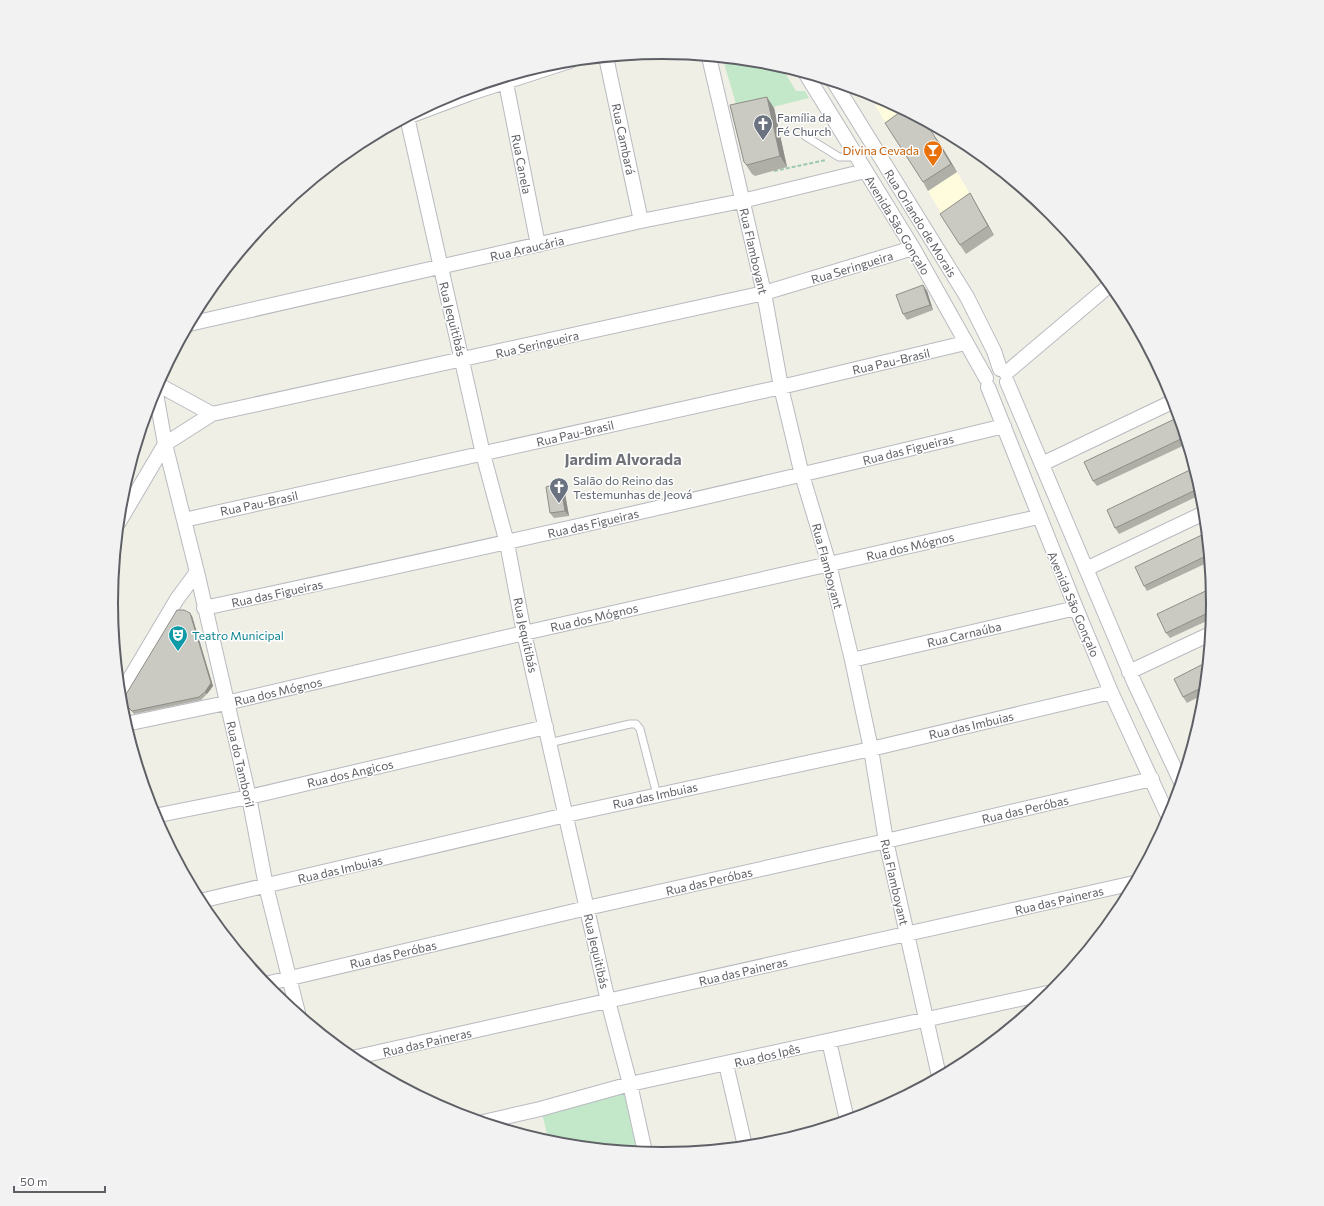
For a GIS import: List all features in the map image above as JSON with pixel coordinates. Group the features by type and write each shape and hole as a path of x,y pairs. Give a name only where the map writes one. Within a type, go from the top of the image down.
{"street":[{"name":"Rua Flamboyant","path":"710,61 764,293 781,387 802,475 829,564 852,660 871,749 886,842 938,1071"},
{"name":"Rua Cambará","path":"607,62 641,221"},
{"path":"498,85 518,79"},
{"name":"Avenida São Gonçalo","path":"811,80 856,157 914,248 987,382 1038,517 1111,692 1165,810"},
{"name":"Rua Canela","path":"506,83 538,245"},
{"name":"Rua Orlando de Morais","path":"838,88 967,297 994,351 1004,375"},
{"name":"Rua Jequitibás","path":"408,122 483,454 507,543 524,633 608,1001 630,1084 644,1146"},
{"name":"Rua Araucária","path":"196,322 865,171"},
{"name":"Rua Seringueira","path":"165,444 212,414 764,293 914,248"},
{"path":"1004,375 996,368 989,371 987,382 997,390 1002,389 1004,375 1106,289"},
{"name":"Rua Pau-Brasil","path":"184,520 781,387 965,343"},
{"name":"Avenida São Gonçalo","path":"1004,375 1130,672 1178,775"},
{"path":"163,387 212,414"},
{"name":"Rua do Tamboril","path":"157,400 165,444 197,572 226,703 249,796 266,886 296,1006"},
{"path":"1042,464 1168,404"},
{"name":"Rua das Figueiras","path":"204,608 507,543 802,475 1004,426"},
{"path":"126,510 165,444"},
{"path":"1086,569 1199,516"},
{"name":"Rua dos Mógnos","path":"132,723 226,703 524,633 1038,517"},
{"path":"125,687 177,599 197,572"},
{"name":"Rua Carnaúba","path":"852,660 1076,608"},
{"path":"1130,672 1205,636"},
{"name":"Rua das Imbuias","path":"207,900 566,815 871,749 1111,692"},
{"name":"Rua dos Angicos","path":"161,815 249,796 546,727"},
{"name":"Rua das Peróbas","path":"272,982 587,908 886,842 1152,779"},
{"name":"Rua das Paineras","path":"361,1056 1127,885"},
{"name":"Rua dos Ipês","path":"493,1120 540,1109 630,1084 1040,995"},
{"path":"829,1041 846,1115"},
{"path":"726,1064 744,1140"}],"lane":[{"path":"805,136 839,157 856,157"},
{"path":"550,742 630,724 636,724 640,729 657,795"}],"path":[{"path":"774,171 839,157"}],"shaded area":[{"path":"873,102 910,119 890,131"},
{"path":"957,172 975,202 946,222 928,191"}],"green space":[{"path":"716,62 733,64 768,69 786,74 796,91 805,91 809,98 733,117 730,107 736,104 724,63"},
{"path":"624,1093 636,1146 591,1142 547,1135 542,1113"}],"building":[{"name":"Família da Fé Church","path":"767,97 780,156 747,165 744,162 730,105"},
{"path":"899,113 930,130 951,164 923,182 885,123"},
{"path":"970,193 988,226 960,245 940,214"},
{"path":"923,285 930,305 903,314 896,295"},
{"path":"1174,419 1180,439 1093,481 1084,462"},
{"path":"1189,470 1194,491 1115,528 1107,510"},
{"name":"Salão do Reino das Testemunhas de Jeová","path":"560,482 565,511 550,513 546,487"},
{"path":"1201,535 1204,557 1144,586 1135,567"},
{"path":"1206,591 1206,614 1166,633 1157,614"},
{"name":"Teatro Municipal","path":"177,610 184,610 190,613 211,683 205,692 199,697 132,711 128,707 126,694"},
{"path":"1202,665 1199,689 1183,697 1174,679"}],"place":[{"name":"Família da Fé Church","path":"763,141"},
{"name":"Divina Cevada","path":"933,167"},
{"name":"Salão do Reino das Testemunhas de Jeová","path":"559,504"},
{"name":"Teatro Municipal","path":"178,652"}],"district":[{"name":"Jardim Alvorada","path":"623,458"}]}
